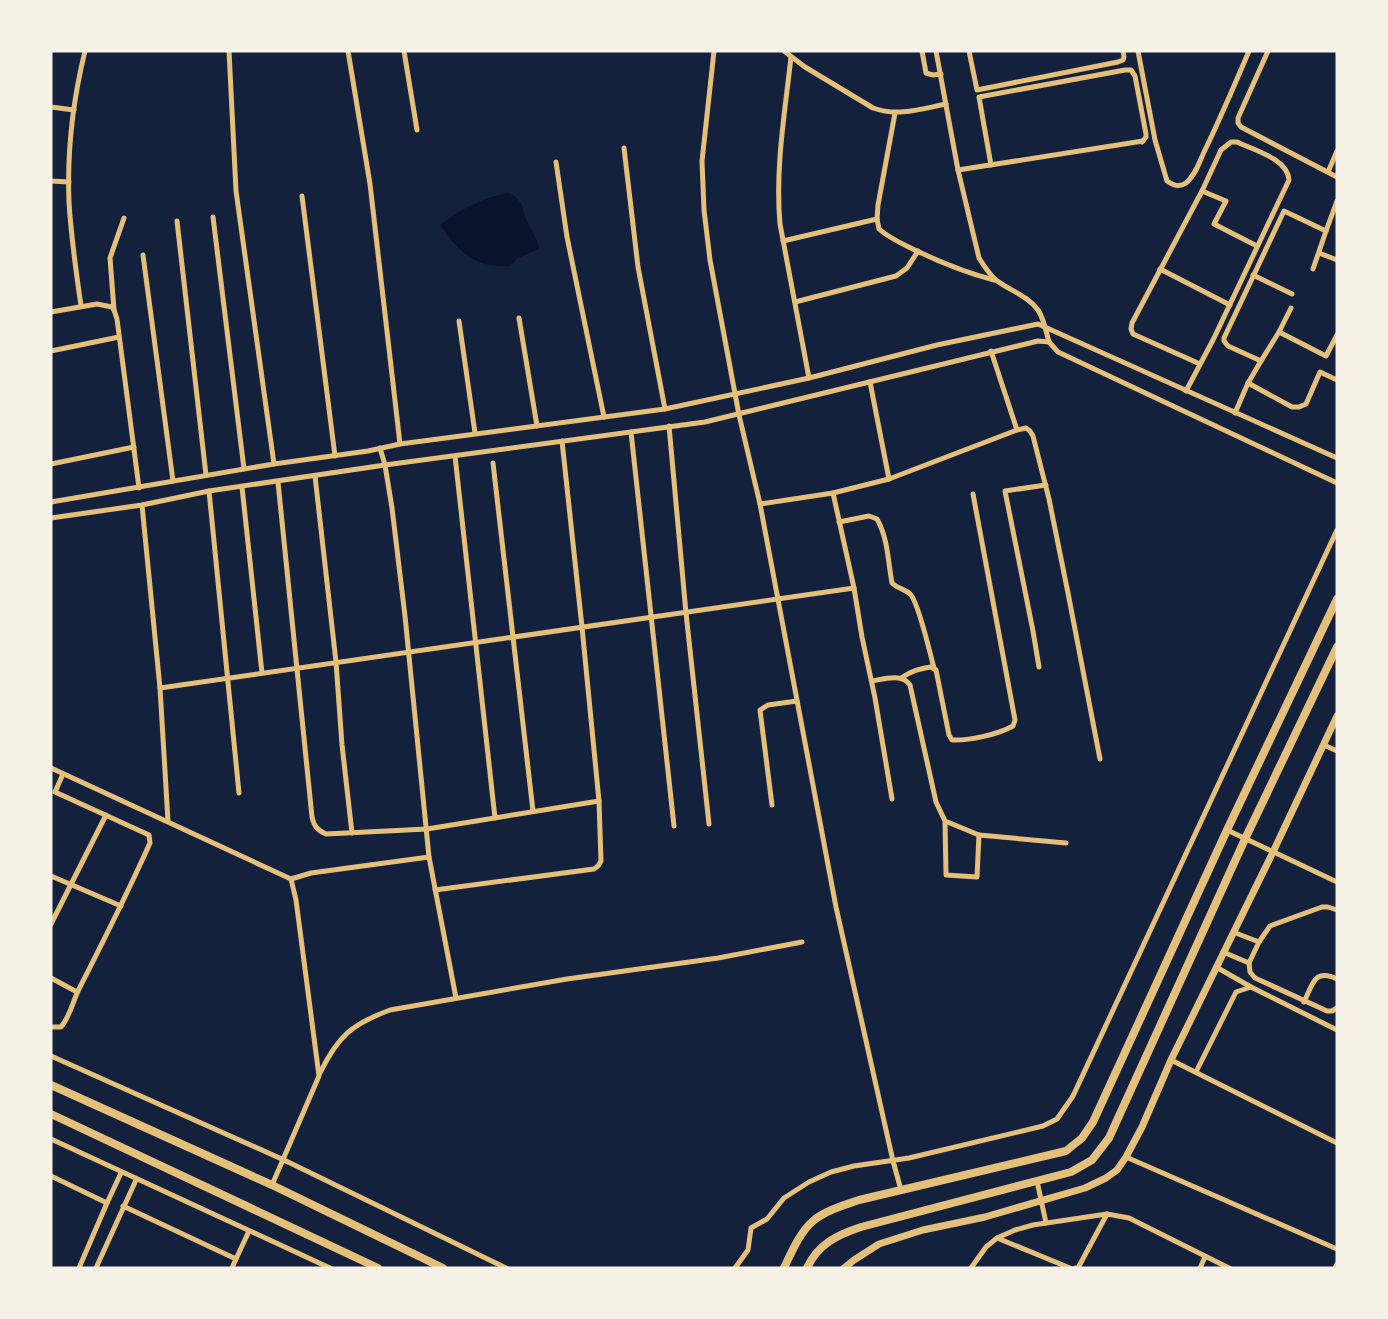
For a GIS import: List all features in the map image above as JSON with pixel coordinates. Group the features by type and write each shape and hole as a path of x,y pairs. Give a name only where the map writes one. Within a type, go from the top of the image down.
{"main road":[{"path":"784,1268 795,1244 813,1221 837,1208 859,1200 1066,1151 1082,1138 1093,1122 1337,599"},
{"path":"807,1268 813,1255 838,1235 1071,1172 1092,1160 1109,1138 1245,839 1337,647"},
{"path":"51,1085 272,1185 443,1268"},
{"path":"51,1114 378,1268"}],"street":[{"path":"81,306 71,235 69,183 77,84 85,51"},
{"path":"229,51 236,191 274,464"},
{"path":"348,51 370,184 400,444"},
{"path":"404,51 417,130"},
{"path":"714,51 702,161 704,209 712,272 739,415 761,504 836,907 901,1190"},
{"path":"783,51 805,67 885,113 946,104"},
{"path":"922,51 926,73 941,74"},
{"path":"936,51 958,170 979,258 986,271 997,281 1025,297 1037,308 1049,342 1058,352 1337,482"},
{"path":"970,51 977,90 1118,62 1123,60 1122,51"},
{"path":"1139,51 1155,140 1167,181 1174,186 1181,186 1193,174 1221,118 1249,51"},
{"path":"1268,51 1238,117 1238,123 1337,177"},
{"path":"791,57 778,200 783,241 809,378"},
{"path":"958,170 991,165 1144,141 1146,134 1135,76 1131,70 1125,70 979,97 991,165"},
{"path":"51,107 74,110"},
{"path":"895,113 878,205 878,229 961,270 997,281"},
{"path":"1186,391 1200,364 1230,305 1289,180 1289,173 1279,161 1237,142 1231,142 1221,150 1131,329 1133,334 1200,364"},
{"path":"624,148 638,267 665,408"},
{"path":"1328,172 1337,151"},
{"path":"556,162 567,237 604,417"},
{"path":"51,181 69,183"},
{"path":"1202,191 1226,201 1214,224 1257,246"},
{"path":"302,196 335,456"},
{"path":"1313,270 1337,201"},
{"path":"1261,361 1228,346 1224,341 1283,211 1326,231"},
{"path":"213,217 244,469"},
{"path":"124,218 110,258 114,310 139,488"},
{"path":"783,241 877,219"},
{"path":"177,221 206,475"},
{"path":"795,302 889,279 907,268 918,251"},
{"path":"1319,253 1337,260"},
{"path":"143,255 173,481"},
{"path":"1160,269 1230,305"},
{"path":"1253,275 1292,294"},
{"path":"51,312 100,304 114,310"},
{"path":"1235,413 1248,383 1291,308"},
{"path":"519,318 537,426"},
{"path":"459,321 475,433"},
{"path":"51,502 400,444 665,408 809,378 937,345 1038,324 1337,458"},
{"path":"1279,332 1326,356"},
{"path":"1248,383 1292,407 1306,404 1337,335"},
{"path":"51,351 119,337"},
{"path":"51,518 385,465 705,422 1026,342 1049,342"},
{"path":"991,351 1017,430"},
{"path":"1320,372 1337,380"},
{"path":"870,382 889,479"},
{"path":"669,426 709,824"},
{"path":"761,504 889,479 1017,430 1026,428 1030,431 1034,436 1045,485 1100,759"},
{"path":"631,432 674,827"},
{"path":"435,890 594,869 602,857 599,801 562,441"},
{"path":"51,464 134,447"},
{"path":"380,448 385,465 409,652 429,857 456,998"},
{"path":"455,456 495,818"},
{"path":"493,463 533,811"},
{"path":"315,476 352,833"},
{"path":"278,482 314,825 326,834 427,829 599,801"},
{"path":"1039,667 1005,491 1045,485"},
{"path":"242,487 262,673"},
{"path":"209,491 239,793"},
{"path":"833,492 872,681 892,799"},
{"path":"839,522 869,516 877,519 885,537 892,583 906,591 914,600 937,675 948,735 953,740 961,740 1002,731 1013,726 1015,720 972,494"},
{"path":"142,505 160,688 168,821"},
{"path":"735,1268 748,1250 751,1228 767,1219 784,1198 809,1181 854,1166 893,1161 1043,1126 1057,1119 1073,1096 1337,530"},
{"path":"160,688 854,588"},
{"path":"901,678 910,671 934,668"},
{"path":"872,681 901,678 911,685 936,802 945,821 946,875 977,877 979,835"},
{"path":"772,806 760,710 768,705 797,701"},
{"path":"844,1268 880,1244 923,1230 985,1217 1085,1188 1117,1170 1142,1127 1171,1060 1337,716"},
{"path":"1324,745 1337,751"},
{"path":"51,768 291,880 311,873 429,857"},
{"path":"51,801 63,774"},
{"path":"51,1027 61,1027 65,1023 77,992 150,843 149,835 55,792"},
{"path":"51,924 106,815"},
{"path":"945,821 979,835 1066,843"},
{"path":"1227,830 1337,882"},
{"path":"51,876 121,906"},
{"path":"291,880 296,900 319,1076"},
{"path":"1337,910 1328,906 1322,907 1270,926 1249,963 1250,972 1255,978 1327,1011 1332,1012 1337,1008"},
{"path":"1233,932 1259,942"},
{"path":"272,1185 334,1046 351,1028 367,1018 390,1010 456,998 566,979 719,958 802,942"},
{"path":"1223,952 1249,963"},
{"path":"1216,967 1337,1030"},
{"path":"1304,1002 1315,980 1321,975 1327,974 1337,979"},
{"path":"51,978 77,992"},
{"path":"1196,1072 1236,992 1251,987"},
{"path":"51,1056 284,1160 506,1268"},
{"path":"1171,1060 1337,1143"},
{"path":"51,1139 330,1268"},
{"path":"1126,1157 1337,1249"},
{"path":"79,1268 121,1172"},
{"path":"51,1176 107,1203"},
{"path":"96,1268 135,1180"},
{"path":"1037,1181 1046,1223"},
{"path":"123,1206 236,1259"},
{"path":"997,1238 1078,1268 1107,1214"},
{"path":"971,1268 980,1254 997,1238 1015,1230 1107,1214 1129,1218 1229,1268"},
{"path":"232,1268 249,1231"},
{"path":"1200,1268 1205,1257"}],"water":[{"path":"508,193 521,203 539,249 518,258 510,266 487,264 469,257 454,244 440,225 472,205"}]}
